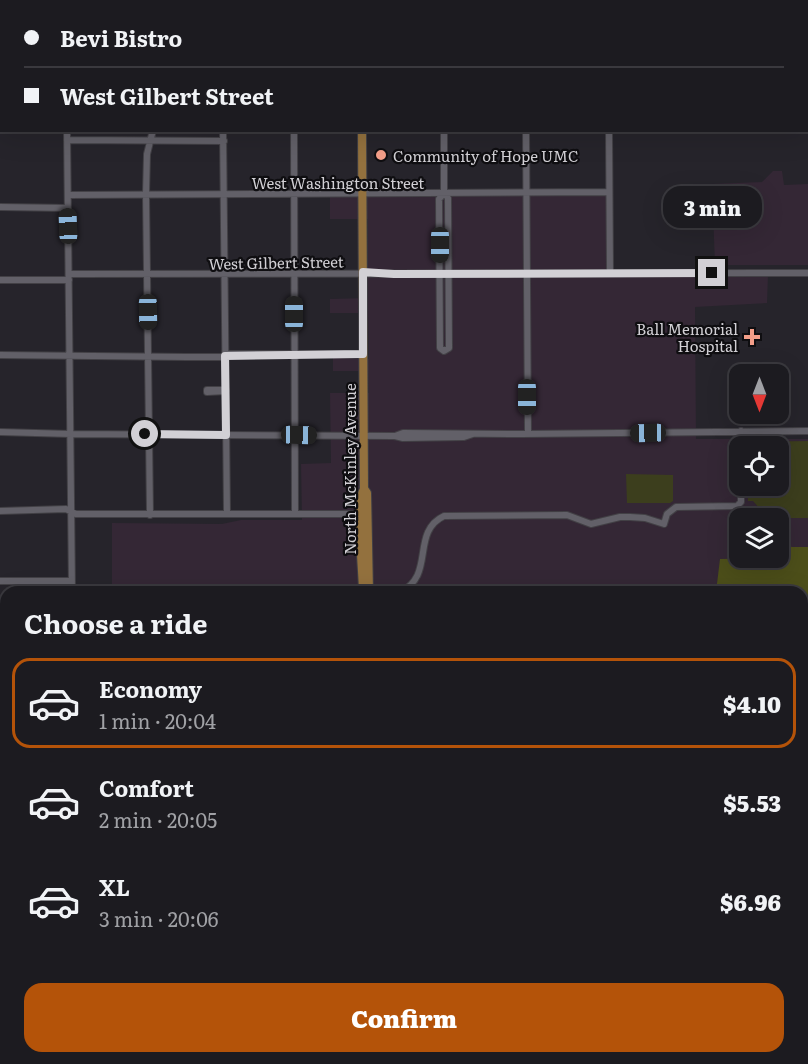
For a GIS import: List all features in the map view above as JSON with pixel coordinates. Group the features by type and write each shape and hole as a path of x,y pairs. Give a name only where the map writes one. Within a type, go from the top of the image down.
{"main road":[{"name":"North McKinley Avenue","path":"362,132 365,436 361,514 363,586"},
{"path":"364,489 367,493 369,586"}],"street":[{"path":"67,132 72,586"},
{"path":"150,514 146,194 147,154 153,132"},
{"path":"224,132 227,514"},
{"path":"294,132 295,514"},
{"path":"444,132 444,193 448,198 449,348 444,351 440,348 439,199 444,193"},
{"path":"526,132 528,434"},
{"path":"609,132 610,273"},
{"path":"67,140 224,141"},
{"name":"West Washington Street","path":"68,195 609,192"},
{"path":"0,207 68,208"},
{"name":"West Gilbert Street","path":"0,280 148,274 363,272 440,274 808,273"},
{"path":"0,355 363,354"},
{"path":"741,431 741,436"},
{"path":"0,432 441,438 465,437 473,434 808,431"},
{"path":"409,586 420,570 427,531 436,519 444,516 567,515 591,524 630,517 645,518 664,524 667,514 676,507 737,506 741,502 741,496"},
{"path":"0,511 66,509 72,513 361,514"},
{"path":"0,581 72,581"}],"shaded area":[{"path":"773,171 782,171 784,185 808,184 808,265 715,265 712,184 762,182"},
{"path":"330,196 606,196 606,271 768,275 767,303 695,307 696,439 729,439 729,496 789,496 789,439 808,439 808,586 112,586 112,523 222,524 241,520 302,520 301,464 331,463 330,393 369,393 368,371 333,371 333,358 369,359 368,313 330,313 330,299 368,298 368,219 330,219"},
{"path":"789,546 808,547 808,586 717,586 720,559 729,559 729,568 789,568"}],"green space":[{"path":"789,441 808,441 808,518 789,518 789,508 759,508 753,501 748,501 748,496 789,496"},
{"path":"626,474 673,475 673,501 670,503 627,503"}],"place":[{"name":"Community of Hope UMC","path":"381,155"},
{"name":"Ball Memorial Hospital","path":"752,337"}],"route":[{"path":"145,434 226,435 225,356 229,354 363,354 363,272 367,274 712,273"}]}
